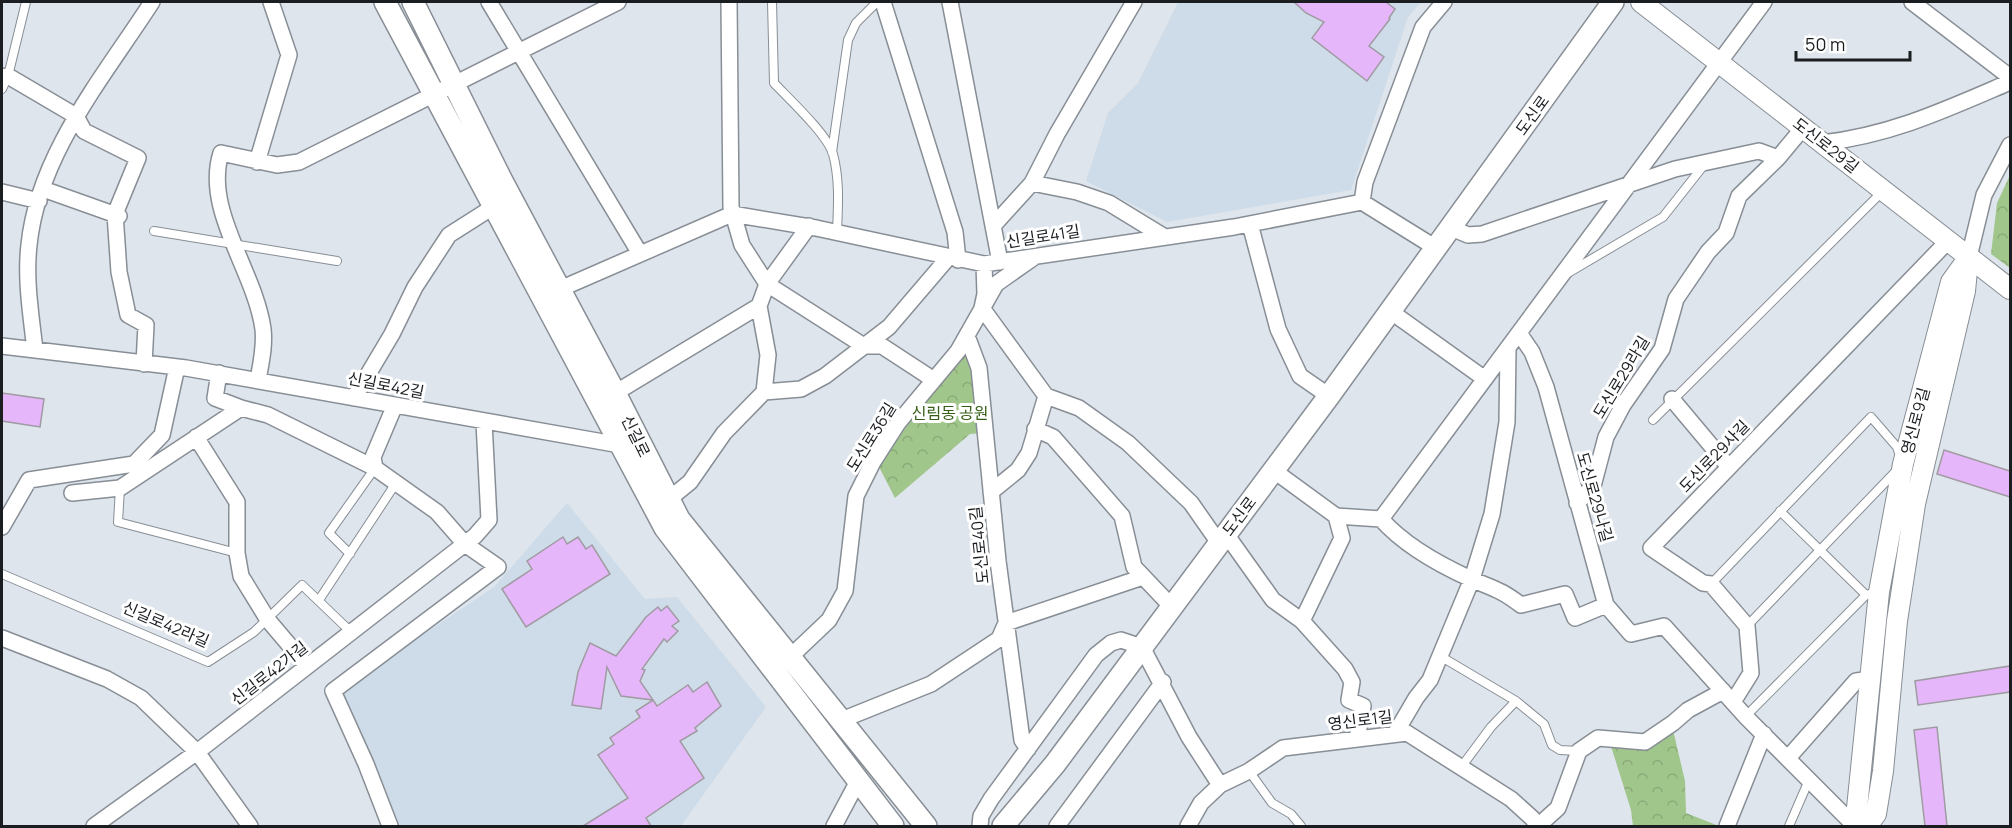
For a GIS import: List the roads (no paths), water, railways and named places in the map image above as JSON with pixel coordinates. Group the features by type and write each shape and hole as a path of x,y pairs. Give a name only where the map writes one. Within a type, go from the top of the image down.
{"main road":[{"name":"신길로","path":"386,2 665,528 893,826"},
{"name":"신길로","path":"413,2 668,500 690,536 926,826"},
{"name":"도신로","path":"1003,826 1055,764 1329,396 1613,2"}],"street":[{"path":"34,350 27,267 29,242 41,195 76,116 152,2"},
{"path":"257,162 266,124 281,86 288,55 271,2"},
{"path":"489,2 639,252"},
{"path":"258,380 264,347 263,331 249,277 221,209 216,188 216,169 221,153 277,165 299,162 455,86 618,2"},
{"path":"729,2 732,213 742,245 767,284 864,346 882,346 934,380"},
{"path":"764,392 801,389 864,346 889,327 953,259 956,232 883,2"},
{"path":"950,2 1000,262"},
{"path":"993,226 1032,183 1057,134 1134,2"},
{"path":"1436,248 1362,202 1365,182 1424,27 1444,2"},
{"name":"도신로29길","path":"1641,2 2010,288"},
{"path":"1382,519 1764,2"},
{"path":"1912,2 2010,77"},
{"path":"4,81 76,116 84,130 138,158 117,215 119,272 128,315 146,325 144,364"},
{"path":"1822,143 1852,140 1909,125 2010,82"},
{"name":"도신로29라길","path":"1577,502 1593,486 1606,437 1623,405 1662,349 1676,299 1708,252 1726,233 1739,196 1778,158 1803,128"},
{"path":"1868,826 1876,814 1883,771 1897,621 1914,504 1965,291 1969,257 1984,195 2010,145"},
{"path":"1451,228 1468,235 1482,234 1629,183 1707,162 1759,151 1778,158"},
{"path":"1032,183 1077,192 1109,203 1164,236"},
{"path":"2,192 41,195 117,215"},
{"name":"신길로41길","path":"732,213 809,226 984,264 1250,224 1362,202"},
{"path":"354,398 392,334 415,287 449,235 493,207"},
{"path":"560,289 639,252 732,213"},
{"path":"1250,224 1278,329 1300,376 1329,396"},
{"path":"668,500 690,482 724,433 764,392 768,356 759,306 767,284 809,226"},
{"name":"도신로29사길","path":"1747,626 1711,584 1703,583 1651,548 1948,241"},
{"name":"도신로36길","path":"789,658 830,620 845,591 856,496 873,462 898,423 950,364 996,284 1035,256"},
{"name":"영신로9길","path":"1860,826 1857,808 1872,679 1873,593 1903,464 1951,282 1969,257"},
{"name":"도신로36길","path":"982,308 985,294 984,264"},
{"path":"615,393 759,306"},
{"path":"982,308 1046,396 1079,408 1128,443 1191,503 1273,600 1302,621 1344,669 1352,682 1349,700 1363,706 1357,739"},
{"path":"1390,311 1485,379"},
{"name":"도신로29나길","path":"1519,333 1532,352 1546,387 1606,605 1631,634 1664,626 1728,697"},
{"name":"도신로40길","path":"967,336 979,369 1006,623 1022,740 1028,748"},
{"name":"신길로42길","path":"2,346 219,373 620,445"},
{"path":"1395,734 1416,698 1430,680 1472,579 1492,514 1507,422 1508,348"},
{"path":"2,527 29,480 134,464 162,435 177,367"},
{"path":"219,373 215,398 268,415 375,468 437,512 465,544 498,567 333,691 366,764 390,826"},
{"path":"991,492 1018,471 1029,453 1046,396"},
{"path":"1672,399 1729,467"},
{"path":"375,468 373,457 395,405"},
{"path":"72,493 120,488 241,408"},
{"name":"신길로42가길","path":"94,826 196,752 465,544 489,520 484,422"},
{"path":"1035,429 1053,437 1122,516 1134,567 1172,607"},
{"path":"196,437 237,502 237,553 241,576 268,620 307,666"},
{"path":"150,448 160,462"},
{"path":"1274,470 1336,516 1382,519 1393,533 1436,561 1472,579 1500,588 1521,605 1565,594 1575,618 1606,605"},
{"path":"1302,621 1342,538 1336,516"},
{"path":"839,721 930,684 999,639 1006,623 1143,577"},
{"path":"1579,751 1598,738 1645,742 1688,710 1728,697 1751,673 1747,626"},
{"path":"2,638 107,679 141,698 196,752 250,826"},
{"path":"980,826 981,816 991,799 1096,655 1111,643 1121,640 1142,646 1190,737 1220,785"},
{"path":"1788,758 1856,681 1872,679"},
{"path":"1057,826 1163,682"},
{"path":"1728,697 1855,826"},
{"name":"영신로1길","path":"1188,826 1201,803 1220,785 1249,771 1283,748 1407,733 1511,799 1538,826 1558,808 1579,751"},
{"path":"1727,826 1764,734"},
{"path":"834,826 858,781"}],"lane":[{"path":"4,81 26,2"},
{"path":"772,2 774,83 802,111 832,152"},
{"path":"837,232 839,187 832,152 848,40 856,23 877,2"},
{"path":"1560,278 1663,217 1707,162"},
{"path":"1653,420 1883,190"},
{"path":"154,231 338,261"},
{"path":"1711,584 1871,417 1897,447 1903,464 1888,476 1821,551 1747,626"},
{"path":"350,554 329,533 375,468"},
{"path":"319,600 396,483"},
{"path":"120,488 118,522 237,553"},
{"path":"1746,716 1873,593 1821,551 1780,511"},
{"name":"신길로42라길","path":"2,574 208,662 268,620 302,585 351,632"},
{"path":"1440,656 1516,701 1544,724 1552,745 1560,750 1579,751"},
{"path":"1462,766 1491,727 1516,701"},
{"path":"1249,771 1272,804 1291,814 1301,826"},
{"path":"1789,826 1809,780"}],"park label":[{"name":"신림동 공원","path":"950,413"}]}
